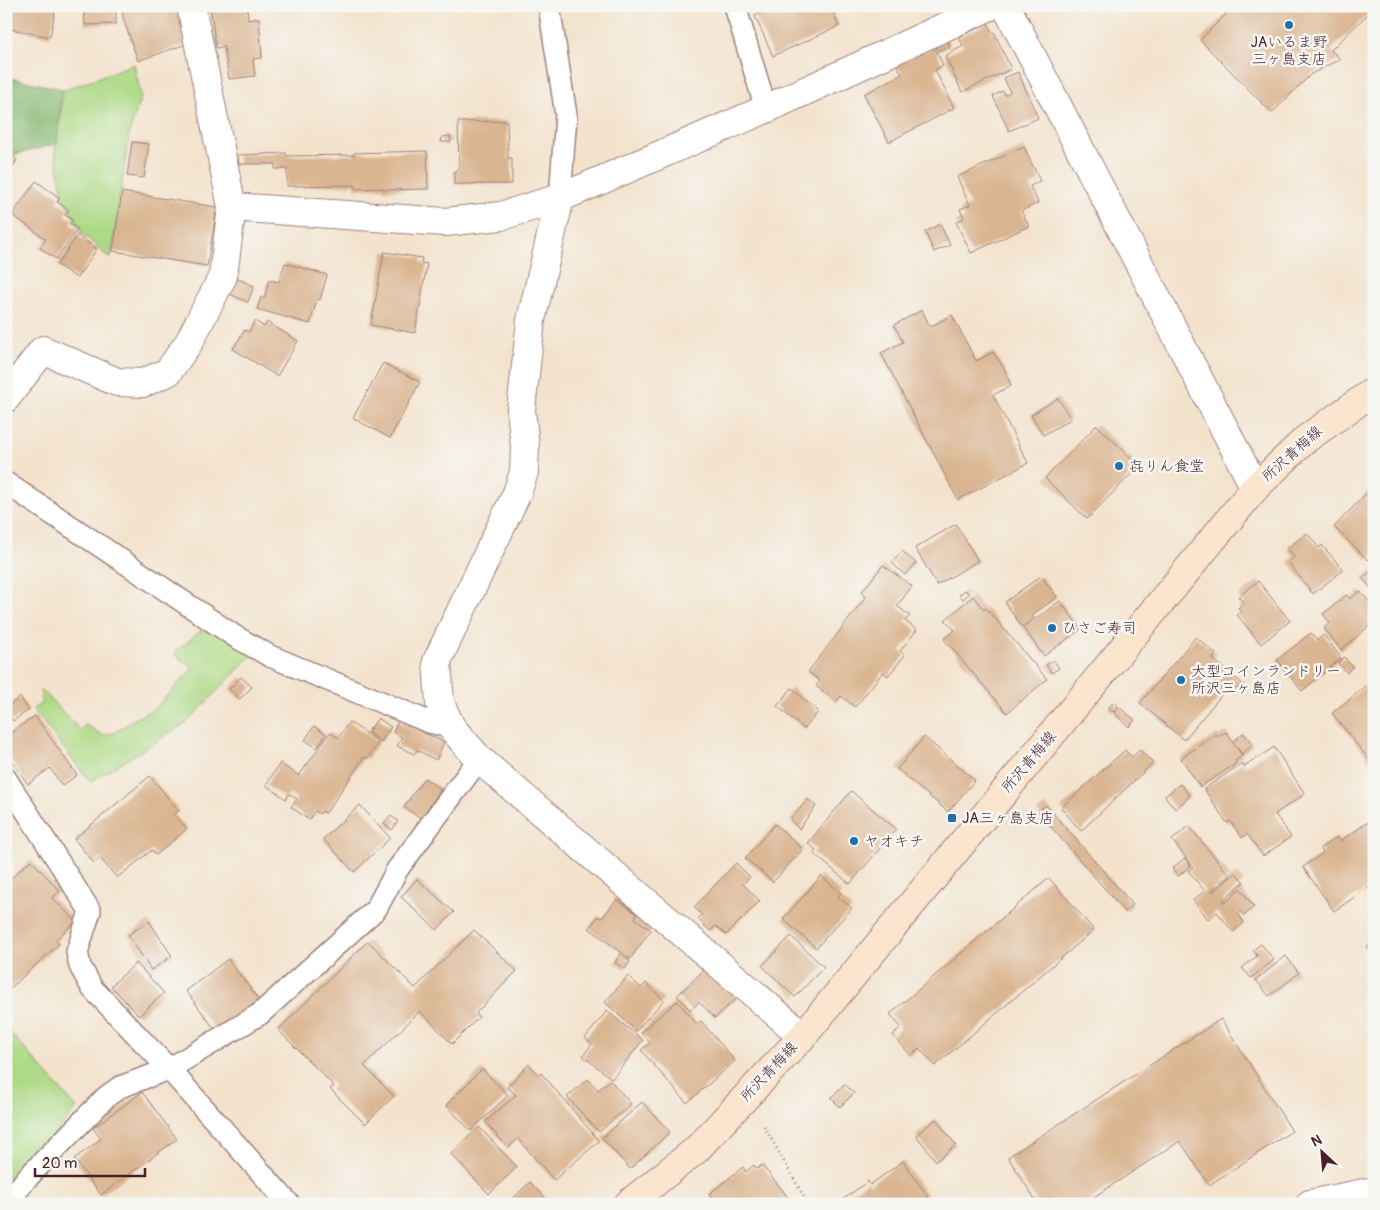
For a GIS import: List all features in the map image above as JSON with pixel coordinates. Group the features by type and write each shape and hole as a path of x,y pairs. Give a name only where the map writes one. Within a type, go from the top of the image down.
{"main road":[{"name":"所沢青梅線","path":"635,1201 696,1150 803,1036 1255,488 1306,439 1374,390"}],"street":[{"path":"6,398 43,350 117,382 143,383 168,372 189,342 223,276 232,207 191,6"},
{"path":"232,207 445,222 501,216 560,198 766,109 990,6"},
{"path":"1006,6 1255,488"},
{"path":"560,198 531,320 521,410 525,446 524,472 517,493 437,661 440,703 451,727 479,759 803,1036"},
{"path":"1310,1204 1374,1191"}],"lane":[{"path":"549,6 566,115 560,198"},
{"path":"735,6 766,109"},
{"path":"6,483 236,637 270,656 430,722 451,727"},
{"path":"7,1204 26,1179 106,1098 120,1087 169,1069 260,1014 376,909 397,870 479,759"},
{"path":"6,779 90,911 77,952 80,966 92,988 169,1069 289,1204"}],"path":[{"path":"747,1096 808,1204"}],"green space":[{"path":"134,64 141,96 129,134 111,258 82,233 63,197 55,150 61,114 62,91"},
{"path":"6,77 62,89 57,144 14,155 6,152"},
{"path":"208,625 253,654 186,723 90,782 33,709 41,704 41,689 80,730 86,725 102,735 114,733 136,718 154,709 193,669 174,653"},
{"path":"6,1028 77,1108 9,1188 6,1186"}],"building":[{"path":"6,6 56,6 50,37 6,28"},
{"path":"84,6 116,6 116,24 85,25"},
{"path":"122,6 180,6 177,9 189,43 138,61 123,18"},
{"path":"210,6 247,6 248,20 259,18 262,58 253,59 255,76 229,79 224,47 216,48"},
{"path":"773,6 830,6 839,26 773,56 755,16"},
{"path":"1234,6 1373,6 1374,8 1331,50 1340,59 1311,74 1272,113 1200,40"},
{"path":"988,23 1011,69 962,92 945,56 963,46 959,37"},
{"path":"945,33 950,46 938,51 932,37"},
{"path":"934,47 943,65 935,70 954,108 889,142 864,94 902,74 897,65"},
{"path":"1018,72 1038,118 1009,131 993,96 1003,91 1005,95 1010,92 1004,78"},
{"path":"507,121 508,158 512,158 512,184 454,184 454,171 459,170 458,122"},
{"path":"450,136 451,142 441,142 442,137"},
{"path":"132,142 149,144 144,178 127,176"},
{"path":"1024,147 1040,181 1030,186 1038,203 1021,211 1029,226 971,253 956,222 964,218 960,209 970,205 957,177"},
{"path":"427,151 428,189 383,190 383,188 355,189 355,185 287,186 287,169 275,169 275,164 239,164 238,155 286,153 286,156 354,155 354,153"},
{"path":"6,152 17,160 6,176"},
{"path":"36,181 60,198 57,202 69,210 65,215 73,220 70,224 78,229 56,259 40,248 46,239 12,215"},
{"path":"122,192 217,207 207,266 113,251"},
{"path":"940,224 950,245 934,252 925,232"},
{"path":"77,235 97,249 77,278 57,265"},
{"path":"384,252 422,258 421,263 427,264 415,333 371,325"},
{"path":"285,263 327,275 320,300 317,299 310,324 257,309 261,297 264,299 269,280 279,282"},
{"path":"234,277 254,286 248,302 227,293"},
{"path":"922,310 930,327 952,315 976,361 993,352 1004,368 1011,386 993,395 1028,463 958,500 881,353 903,342 894,325"},
{"path":"255,321 264,327 267,322 298,341 277,376 233,349 245,330 249,332"},
{"path":"383,363 420,382 390,438 353,418"},
{"path":"1058,398 1071,419 1043,435 1031,415"},
{"path":"1097,425 1139,466 1087,519 1045,478"},
{"path":"1374,485 1374,554 1368,560 1334,527"},
{"path":"956,524 978,561 937,585 915,548"},
{"path":"1307,533 1319,548 1322,545 1343,570 1313,594 1288,562 1294,557 1287,548"},
{"path":"902,551 916,563 905,575 892,563"},
{"path":"883,565 912,586 897,606 910,616 905,621 917,630 900,651 905,655 888,676 883,672 855,707 841,696 836,702 816,686 820,681 808,672 866,597 861,593"},
{"path":"1374,569 1374,592 1362,578"},
{"path":"1041,576 1057,597 1032,615 1034,617 1022,627 1005,602"},
{"path":"1258,581 1290,621 1261,644 1237,615 1241,612 1238,608 1244,603 1238,597"},
{"path":"965,590 969,594 963,599 959,595"},
{"path":"1360,591 1374,608 1374,622 1341,650 1324,628 1330,623 1323,614 1347,595 1350,599"},
{"path":"973,596 984,610 986,608 1047,679 1007,713 944,639 955,630 945,620"},
{"path":"1060,601 1081,629 1044,656 1023,628"},
{"path":"1311,633 1317,640 1324,635 1341,658 1302,691 1277,660"},
{"path":"1196,637 1216,654 1213,659 1244,685 1236,694 1228,687 1184,740 1140,703"},
{"path":"1344,657 1353,667 1347,673 1338,663"},
{"path":"1053,660 1059,668 1052,673 1046,665"},
{"path":"241,677 252,687 240,699 229,689"},
{"path":"1374,680 1374,766 1332,713"},
{"path":"792,688 818,712 804,729 777,706"},
{"path":"20,697 29,710 13,721 6,708"},
{"path":"1114,702 1118,706 1113,712 1108,708"},
{"path":"1119,707 1135,720 1129,727 1114,713"},
{"path":"35,716 77,775 62,786 50,768 28,784 6,753 6,736"},
{"path":"378,718 391,727 381,742 368,732"},
{"path":"398,721 444,742 436,760 417,750 414,754 397,746 402,737 393,732"},
{"path":"349,722 379,742 367,759 364,757 326,813 322,811 320,814 315,811 309,820 291,807 297,799 289,794 286,799 266,785 280,763 299,776 330,732 338,738"},
{"path":"314,726 326,734 317,748 305,740"},
{"path":"1226,732 1242,756 1235,761 1237,763 1200,787 1181,758 1217,734 1218,736"},
{"path":"1243,733 1253,745 1242,754 1233,742"},
{"path":"924,737 975,780 948,812 897,769"},
{"path":"1274,747 1305,794 1275,814 1291,837 1263,856 1247,834 1242,838 1230,821 1227,823 1204,789 1242,763 1244,767"},
{"path":"1125,750 1132,757 1140,750 1153,763 1081,831 1061,808"},
{"path":"150,776 179,811 174,814 187,829 156,855 152,850 117,878 100,858 94,863 74,839"},
{"path":"424,778 441,789 421,818 404,807"},
{"path":"1180,784 1190,796 1175,809 1165,796"},
{"path":"851,791 896,829 850,884 813,853 816,850 808,843"},
{"path":"808,799 816,806 799,829 790,820"},
{"path":"360,805 390,838 354,872 323,839"},
{"path":"1046,805 1133,905 1125,912 1038,812"},
{"path":"391,816 398,821 392,830 384,824"},
{"path":"1374,818 1374,884 1334,911 1303,867 1323,853 1320,848 1337,837 1340,841"},
{"path":"775,824 803,849 773,882 745,858"},
{"path":"1189,826 1230,876 1212,890 1213,892 1236,873 1244,882 1223,900 1225,903 1240,888 1254,907 1244,916 1240,911 1238,913 1244,923 1233,932 1217,912 1208,919 1193,900 1205,891 1188,871 1193,867 1172,840"},
{"path":"1185,858 1191,866 1178,876 1172,868"},
{"path":"31,860 60,891 52,898 76,921 56,940 59,944 6,992 6,883"},
{"path":"736,863 750,877 743,884 760,901 726,935 716,926 710,931 698,919 702,915 694,907"},
{"path":"821,876 841,893 838,897 852,908 816,948 783,919"},
{"path":"1049,878 1094,930 935,1066 919,1048 911,1056 893,1035 901,1027 890,1014"},
{"path":"417,879 454,912 437,930 401,897"},
{"path":"617,899 637,914 635,918 651,930 630,959 589,928 598,916 602,918"},
{"path":"149,921 172,956 151,970 128,935"},
{"path":"474,930 517,971 476,1013 479,1017 452,1044 420,1011 364,1066 394,1096 365,1124 330,1089 334,1086 278,1030 368,941 415,988"},
{"path":"791,936 824,967 795,997 762,966"},
{"path":"1374,942 1374,957 1367,946"},
{"path":"1261,944 1274,960 1251,978 1242,968 1257,956 1253,950"},
{"path":"620,954 630,961 625,969 615,963"},
{"path":"1286,956 1299,973 1269,996 1256,980"},
{"path":"228,959 259,1000 217,1032 186,991"},
{"path":"136,963 164,993 139,1016 111,986"},
{"path":"707,967 737,998 715,1018 699,1002 690,1010 677,996"},
{"path":"628,976 641,988 646,983 664,1000 636,1031 605,1002"},
{"path":"677,1001 697,1024 701,1021 735,1061 687,1103 641,1050 650,1043 641,1032"},
{"path":"607,1011 643,1040 612,1079 583,1056 592,1044 585,1038"},
{"path":"1221,1019 1292,1131 1209,1185 1180,1141 1083,1204 1038,1204 1008,1157"},
{"path":"529,1064 539,1075 541,1073 599,1141 554,1180 518,1139 508,1148 485,1122 516,1095 507,1087"},
{"path":"482,1069 508,1095 471,1131 446,1105"},
{"path":"588,1079 598,1090 610,1080 631,1104 599,1132 567,1097"},
{"path":"844,1084 854,1093 840,1107 831,1098"},
{"path":"142,1092 177,1139 101,1195 74,1159 101,1139 93,1128"},
{"path":"642,1102 670,1132 630,1169 602,1138"},
{"path":"936,1119 956,1145 936,1161 916,1135"},
{"path":"479,1127 517,1167 489,1194 451,1154"},
{"path":"903,1161 933,1204 837,1204 868,1181 870,1185"},
{"path":"754,1165 757,1169 762,1165 791,1201 787,1204 706,1204 712,1199 709,1194 743,1167 746,1172"},
{"path":"530,1182 551,1204 507,1204"}],"place":[{"name":"JAいるま野 三ヶ島支店","path":"1289,25"},
{"name":"㐂りん食堂","path":"1119,466"},
{"name":"ひさご寿司","path":"1052,628"},
{"name":"大型コインランドリー 所沢三ヶ島店","path":"1181,680"},
{"name":"JA三ヶ島支店","path":"952,818"},
{"name":"ヤオキチ","path":"854,841"}]}
